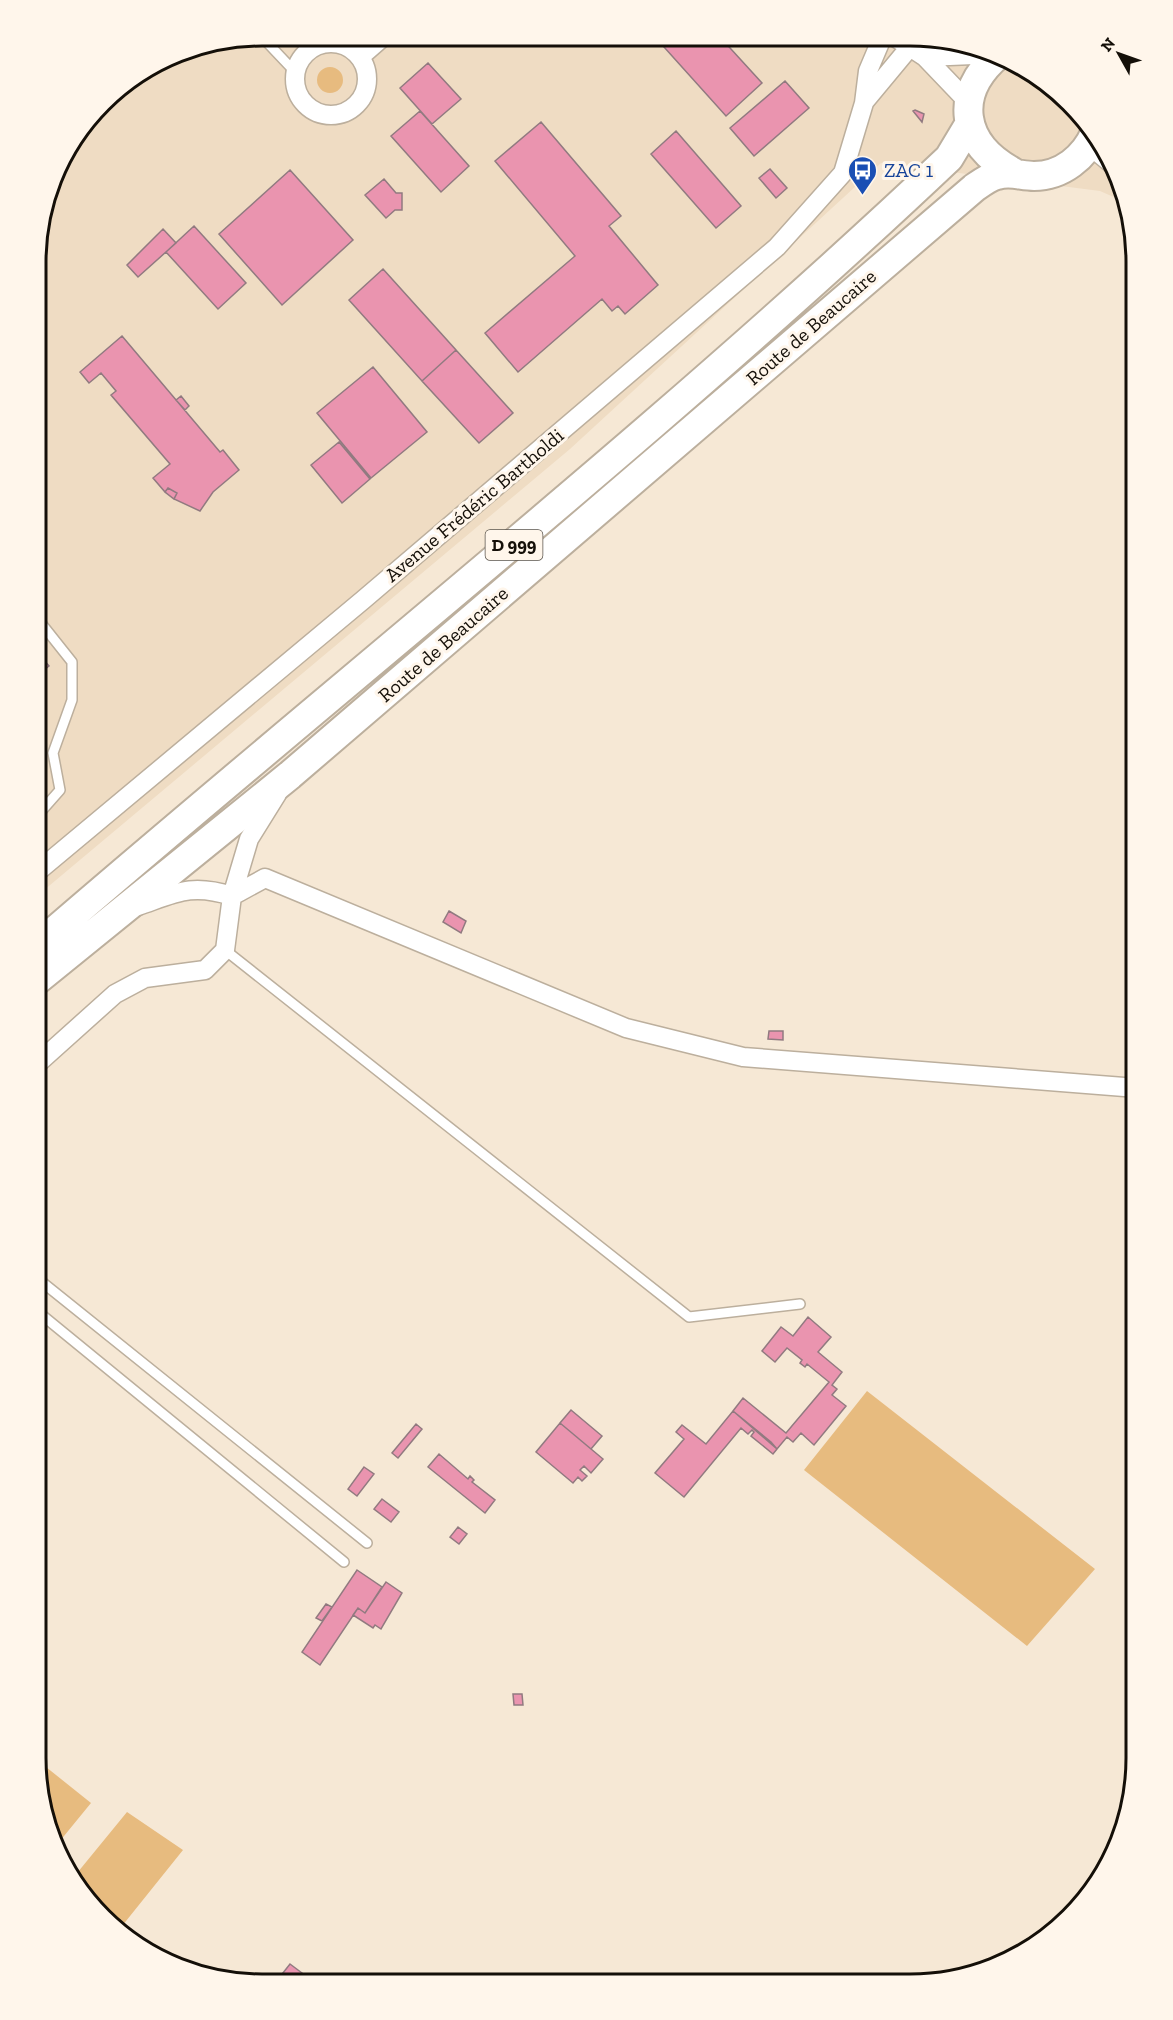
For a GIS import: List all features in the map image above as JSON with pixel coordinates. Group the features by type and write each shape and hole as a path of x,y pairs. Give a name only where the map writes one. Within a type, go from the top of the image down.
{"main road":[{"name":"Route de Beaucaire","path":"46,938 525,535 698,385 949,158 969,113 979,76 991,62"},
{"name":"Route de Beaucaire","path":"969,113 978,144 993,161 1013,172 1034,176 1056,172 1075,162 1090,142"},
{"name":"Route de Beaucaire","path":"46,973 290,775 974,188 995,175 1013,172"}],"street":[{"path":"317,46 300,62 296,73 299,96 306,106 328,115 340,114 360,102 365,91 367,80 360,57 343,46"},
{"path":"360,57 373,46"},
{"name":"Avenue Frédéric Bartholdi","path":"46,864 363,600 777,247 843,173 864,103 868,71 879,46"},
{"path":"910,48 952,51"},
{"path":"910,48 969,113"},
{"name":"Avenue Frédéric Bartholdi","path":"864,103 910,48"},
{"path":"46,1056 115,993 145,978 205,970 225,950 232,896 249,839 290,775"},
{"path":"122,911 190,888 213,890 232,896 265,878 626,1028 743,1057 1126,1087"}],"lane":[{"path":"270,46 296,73"},
{"path":"46,629 72,662 72,700 53,753 60,790 46,806"},
{"path":"225,950 689,1317 800,1304"},
{"path":"46,1285 367,1543"},
{"path":"46,1318 344,1563"}],"shaded area":[{"path":"262,46 910,46 939,48 980,58 1031,83 1073,120 1098,155 1117,198 1100,191 881,163 570,449 46,888 46,262 48,234 58,193 75,154 100,120 142,83 154,75 193,58 234,48"},
{"path":"330,67 339,71 343,80 339,89 330,93 321,89 317,80 321,71"},
{"path":"867,1391 1095,1569 1027,1646 804,1470"},
{"path":"47,1768 91,1803 62,1838 51,1800"},
{"path":"127,1812 183,1850 124,1923 100,1900 79,1871"}],"building":[{"path":"663,46 728,46 762,83 726,116"},
{"path":"428,63 461,99 432,124 400,88"},
{"path":"785,81 809,108 754,156 730,128"},
{"path":"420,111 469,166 441,192 391,136"},
{"path":"913,111 924,114 922,122"},
{"path":"541,122 621,216 609,226 658,285 625,314 618,306 612,311 602,299 518,372 485,333 575,256 495,161"},
{"path":"676,131 741,206 716,228 651,154"},
{"path":"770,169 787,188 776,198 759,178"},
{"path":"290,170 353,240 282,305 219,234"},
{"path":"384,179 396,193 402,193 402,210 395,210 386,218 365,195"},
{"path":"194,226 246,283 218,309 166,252"},
{"path":"163,229 176,243 138,277 127,265"},
{"path":"383,269 456,350 422,381 349,300"},
{"path":"122,336 220,452 223,450 239,470 213,492 200,511 174,499 177,493 168,488 165,492 153,478 170,464 111,395 116,391 101,373 89,383 80,372"},
{"path":"456,350 513,413 479,443 422,381"},
{"path":"373,367 427,432 371,478 317,413"},
{"path":"181,396 189,406 185,410 176,400"},
{"path":"339,442 370,479 342,503 311,465"},
{"path":"168,488 177,493 174,499 165,492"},
{"path":"449,911 466,921 461,933 443,922"},
{"path":"769,1031 783,1031 783,1040 768,1039"},
{"path":"808,1317 831,1337 818,1352 842,1372 832,1385 837,1389 832,1395 846,1406 814,1445 801,1433 793,1442 787,1437 777,1449 733,1411 743,1398 786,1433 829,1382 807,1364 805,1367 800,1363 802,1360 787,1348 775,1362 762,1351 781,1327 793,1336"},
{"path":"571,1410 602,1436 591,1449 560,1423"},
{"path":"733,1411 771,1442 777,1449 773,1454 751,1436 754,1432 752,1430 748,1434 741,1428 684,1497 655,1473 684,1439 676,1432 682,1425 706,1444"},
{"path":"560,1423 603,1459 591,1473 584,1466 580,1470 587,1476 582,1481 578,1477 573,1483 536,1452"},
{"path":"416,1424 422,1429 398,1458 392,1453"},
{"path":"439,1454 468,1479 470,1476 474,1480 472,1482 495,1500 485,1513 428,1467"},
{"path":"364,1467 374,1474 357,1496 348,1489"},
{"path":"382,1499 399,1512 391,1522 374,1509"},
{"path":"458,1527 467,1534 459,1544 450,1537"},
{"path":"357,1570 382,1587 365,1613 358,1608 320,1665 302,1652"},
{"path":"386,1582 402,1593 381,1629 375,1625 373,1628 353,1615 358,1608 365,1613"},
{"path":"326,1604 332,1607 322,1621 316,1618"},
{"path":"513,1694 522,1694 523,1705 514,1705"},
{"path":"290,1964 303,1974 282,1974"}],"place":[{"name":"ZAC 1","path":"863,196"}]}
